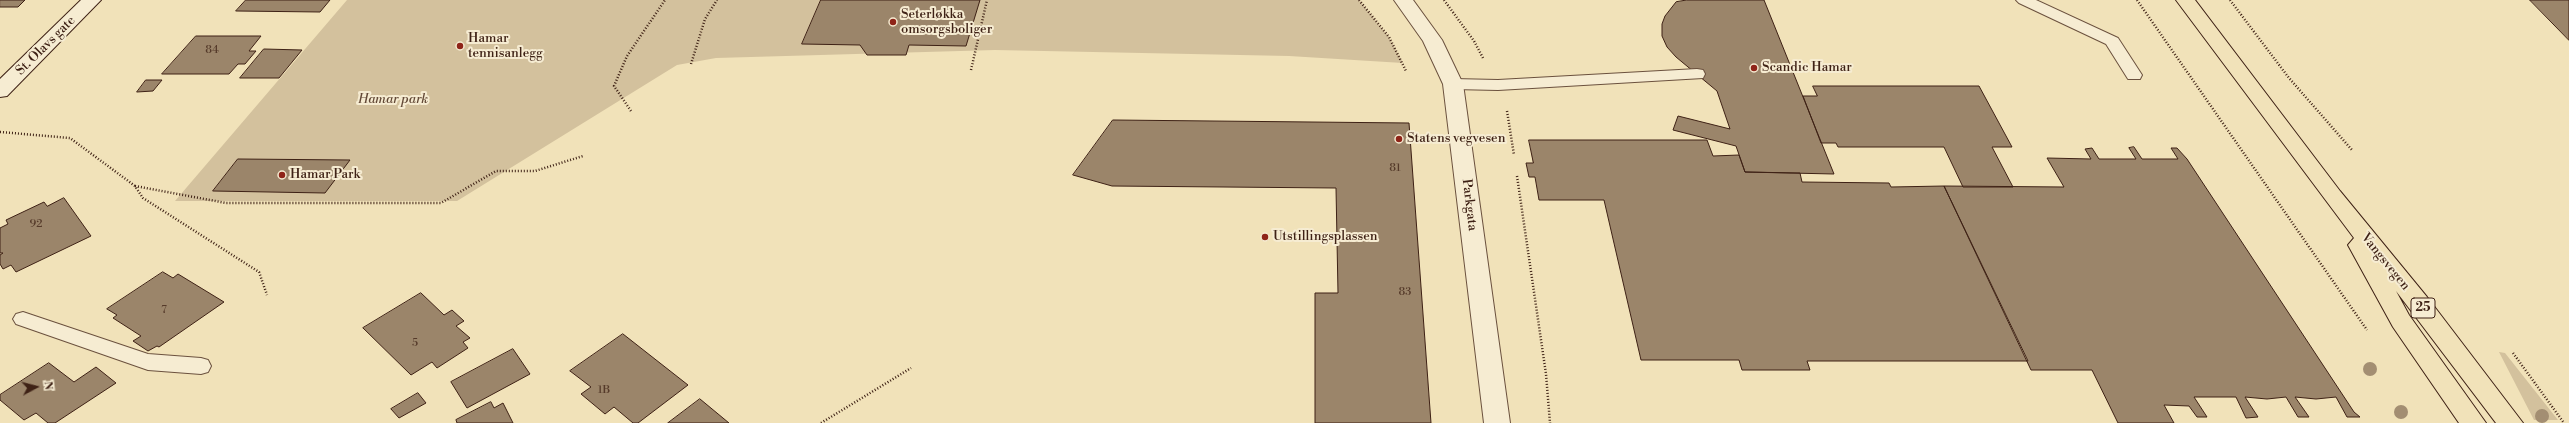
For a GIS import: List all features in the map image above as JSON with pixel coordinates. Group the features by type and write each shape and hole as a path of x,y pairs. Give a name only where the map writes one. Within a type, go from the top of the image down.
{"highway":[{"name":"Vangsvegen","path":"2185,0 2332,196 2419,303 2510,423"},
{"name":"Vangsvegen","path":"2332,196 2401,321 2472,423"}],"street":[{"name":"St. Olavs gate","path":"0,91 92,0"},
{"name":"Parkgata","path":"1403,0 1432,40 1453,84 1497,423"}],"lane":[{"path":"2024,0 2112,41 2134,75"},
{"path":"1453,84 1498,85 1696,74"},
{"path":"23,319 148,362 201,366"}],"path":[{"path":"632,112 614,86 627,56 665,0"},
{"path":"691,64 706,19 717,0"},
{"path":"971,70 987,0"},
{"path":"1359,0 1389,36 1406,71"},
{"path":"1444,0 1474,41 1483,58"},
{"path":"2137,0 2368,331"},
{"path":"2230,0 2289,78 2352,150"},
{"path":"0,132 70,138 135,186 143,198 259,272 267,295"},
{"path":"135,186 226,203 441,202 496,171 535,171 583,156"},
{"path":"1517,176 1546,374 1550,423"},
{"path":"2513,353 2564,423"},
{"path":"821,423 911,368"}],"green space":[{"name":"Hamar park","path":"347,0 1359,0 1389,37 1403,63 1289,56 995,50 716,58 677,65 457,201 175,201"},
{"path":"2499,352 2505,353 2558,420 2534,420"}],"building":[{"path":"0,0 25,0 18,7 0,7"},
{"path":"246,0 330,0 320,12 236,11"},
{"name":"Seterløkka omsorgsboliger","path":"821,0 980,0 966,46 909,45 906,55 867,55 860,45 802,44"},
{"path":"1687,0 1764,0 1834,174 1745,172 1736,146 1673,130 1678,116 1730,129 1717,91 1676,57 1667,47 1662,36 1662,24 1665,16 1676,2"},
{"path":"2530,0 2569,0 2569,40"},
{"path":"196,36 261,36 249,51 256,51 245,64 238,64 229,74 162,74"},
{"path":"264,49 302,50 279,78 240,78"},
{"path":"146,80 162,80 153,91 137,92"},
{"path":"1813,86 1979,86 2012,147 1992,147 2013,187 1963,187 1944,147 1838,147 1836,143 1821,143 1803,96 1817,96"},
{"path":"1113,120 1409,123 1431,423 1315,423 1315,293 1338,293 1336,188 1112,186 1073,175"},
{"path":"1529,140 1707,140 1713,156 1739,155 1745,172 1800,173 1802,182 1889,183 1891,187 1944,186 2028,361 1807,361 1810,370 1742,370 1739,360 1641,360 1604,200 1539,200 1535,177 1529,177 1526,163 1533,163"},
{"path":"2134,147 2142,159 2178,159 2171,148 2177,148 2187,159 2354,412 2360,417 2347,417 2336,397 2316,399 2295,397 2309,417 2298,417 2286,397 2267,399 2245,397 2258,417 2246,418 2236,397 2194,397 2207,417 2197,417 2189,406 2164,405 2174,423 2118,423 2092,370 2031,370 1944,186 2064,187 2047,158 2091,159 2085,149 2092,148 2099,159 2136,159 2129,148"},
{"name":"Hamar Park","path":"238,159 350,160 325,193 213,191"},
{"path":"64,198 91,236 16,272 11,265 3,269 0,264 0,255 3,253 0,253 0,228 8,224 6,220 44,202 47,206"},
{"path":"163,272 173,278 178,274 224,302 159,347 157,346 148,351 133,341 141,336 113,318 117,315 107,309"},
{"path":"421,293 444,315 452,310 464,321 456,326 470,338 463,342 468,348 437,368 432,362 411,375 363,328"},
{"path":"623,334 688,385 638,423 633,423 614,407 605,414 581,394 591,387 570,371"},
{"path":"513,349 530,374 467,408 451,382"},
{"path":"49,363 74,382 96,367 116,383 55,423 48,423 36,413 24,420 0,400 0,395"},
{"path":"418,393 426,403 399,418 391,409"},
{"path":"700,399 729,423 668,423"},
{"path":"491,402 494,408 503,403 513,423 457,423 456,420"}],"place":[{"name":"Seterløkka omsorgsboliger","path":"893,22"},
{"name":"Hamar tennisanlegg","path":"460,46"},
{"name":"Scandic Hamar","path":"1754,68"},
{"name":"Statens vegvesen","path":"1399,139"},
{"name":"Hamar Park","path":"282,175"},
{"name":"Utstillingsplassen","path":"1265,237"}]}
